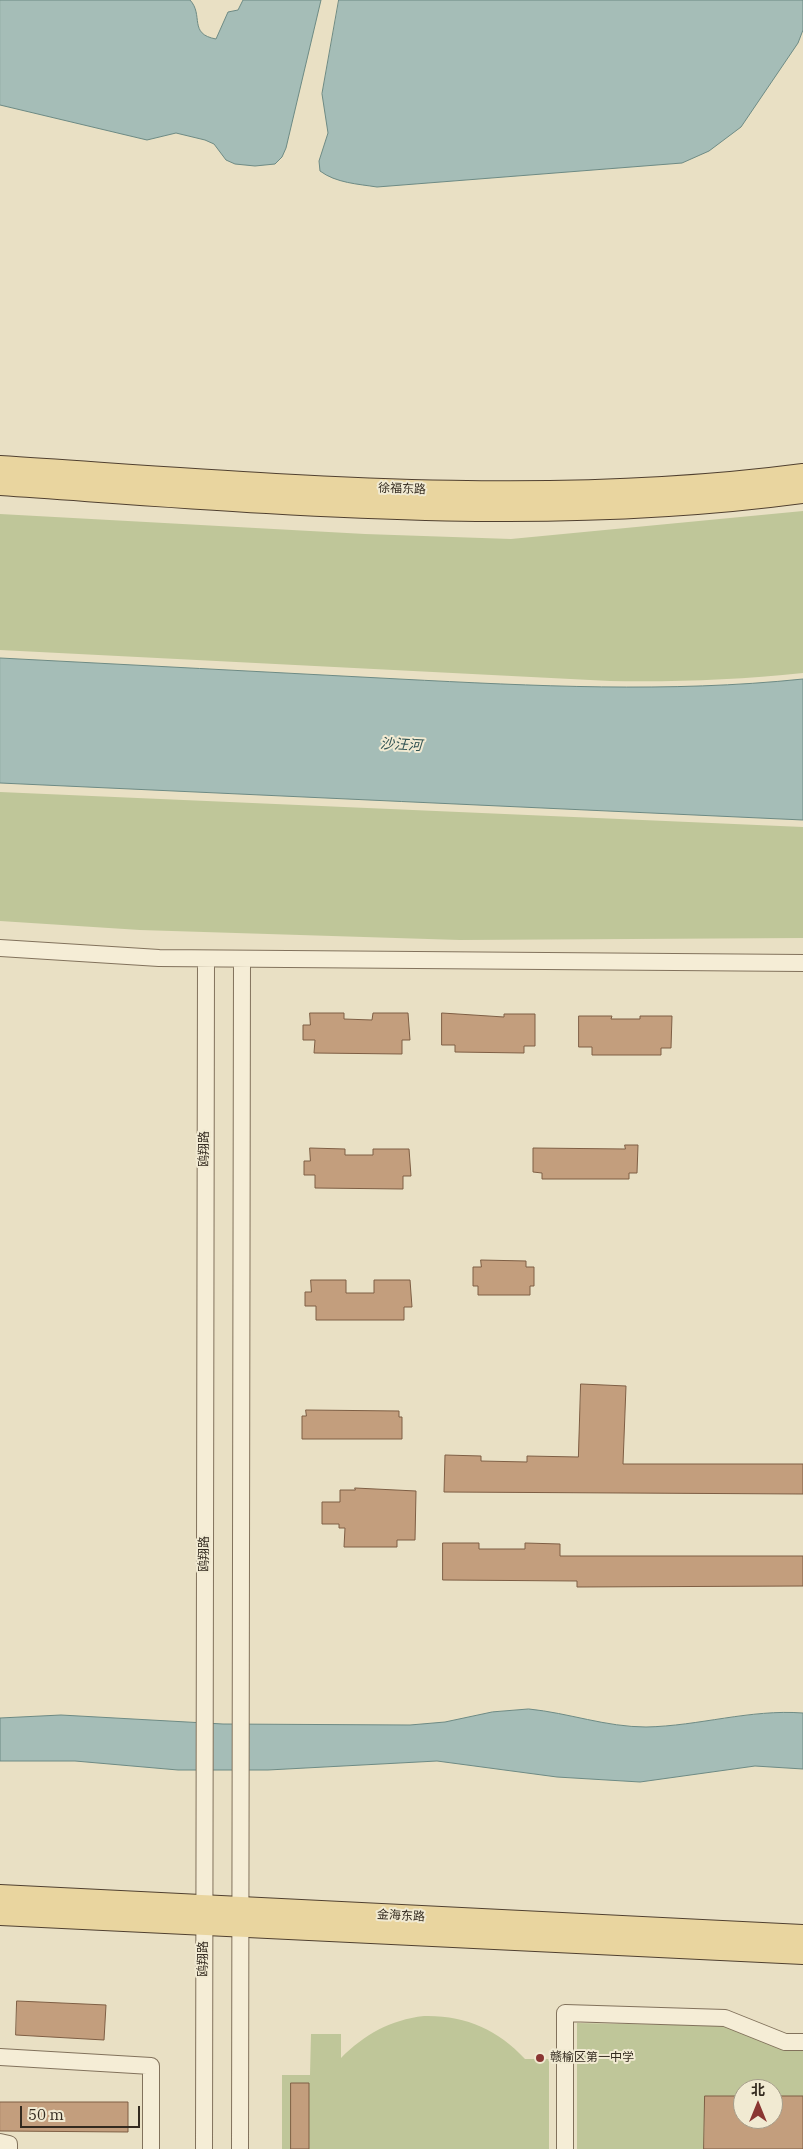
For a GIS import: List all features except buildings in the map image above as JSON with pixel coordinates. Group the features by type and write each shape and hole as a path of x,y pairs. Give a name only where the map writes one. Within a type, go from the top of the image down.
{"main road":[{"name":"徐福东路","path":"0,466 274,483 467,491 654,487 803,474"},
{"name":"徐福东路","path":"0,485 273,502 467,510 655,506 803,493"},
{"name":"金海东路","path":"0,1895 204,1915 803,1954"},
{"name":"金海东路","path":"0,1915 204,1915"},
{"name":"金海东路","path":"240,1917 803,1935"}],"street":[{"path":"0,948 159,958 206,959 803,963"},
{"name":"鸥翔路","path":"204,2149 206,959"},
{"path":"240,2149 242,959"},
{"path":"565,2149 565,2013 725,2018 784,2042 803,2042"},
{"path":"0,2057 151,2066 151,2149"},
{"path":"0,2142 9,2144 9,2149"}],"green space":[{"path":"803,511 803,673 706,680 610,681 0,650 0,514 365,534 511,539"},
{"path":"0,792 803,827 803,938 460,940 140,930 0,921"},
{"path":"424,2016 439,2016 467,2021 503,2039 525,2059 549,2059 549,2149 282,2149 282,2075 310,2075 311,2034 341,2034 341,2058 369,2035 400,2021"},
{"path":"577,2023 728,2026 803,2048 803,2096 783,2096 783,2079 733,2079 733,2096 705,2096 704,2149 577,2149"}],"water":[{"path":"0,0 190,0 194,6 202,33 207,37 216,39 228,12 238,10 243,0 321,0 286,148 282,157 275,164 255,166 235,164 226,160 214,144 205,140 176,133 147,140 0,105"},
{"path":"339,0 803,0 803,30 798,43 741,127 709,151 682,163 377,187 340,181 320,171 319,161 328,133 322,94"},
{"name":"沙汪河","path":"0,658 551,686 702,686 803,679 803,820 0,783"},
{"path":"529,1709 616,1725 646,1727 685,1724 764,1713 803,1713 803,1769 755,1766 640,1782 557,1777 437,1761 268,1770 178,1770 75,1761 0,1761 0,1718 61,1715 223,1724 410,1725 445,1722 492,1712"}],"place":[{"name":"赣榆区第一中学","path":"540,2058"}]}
